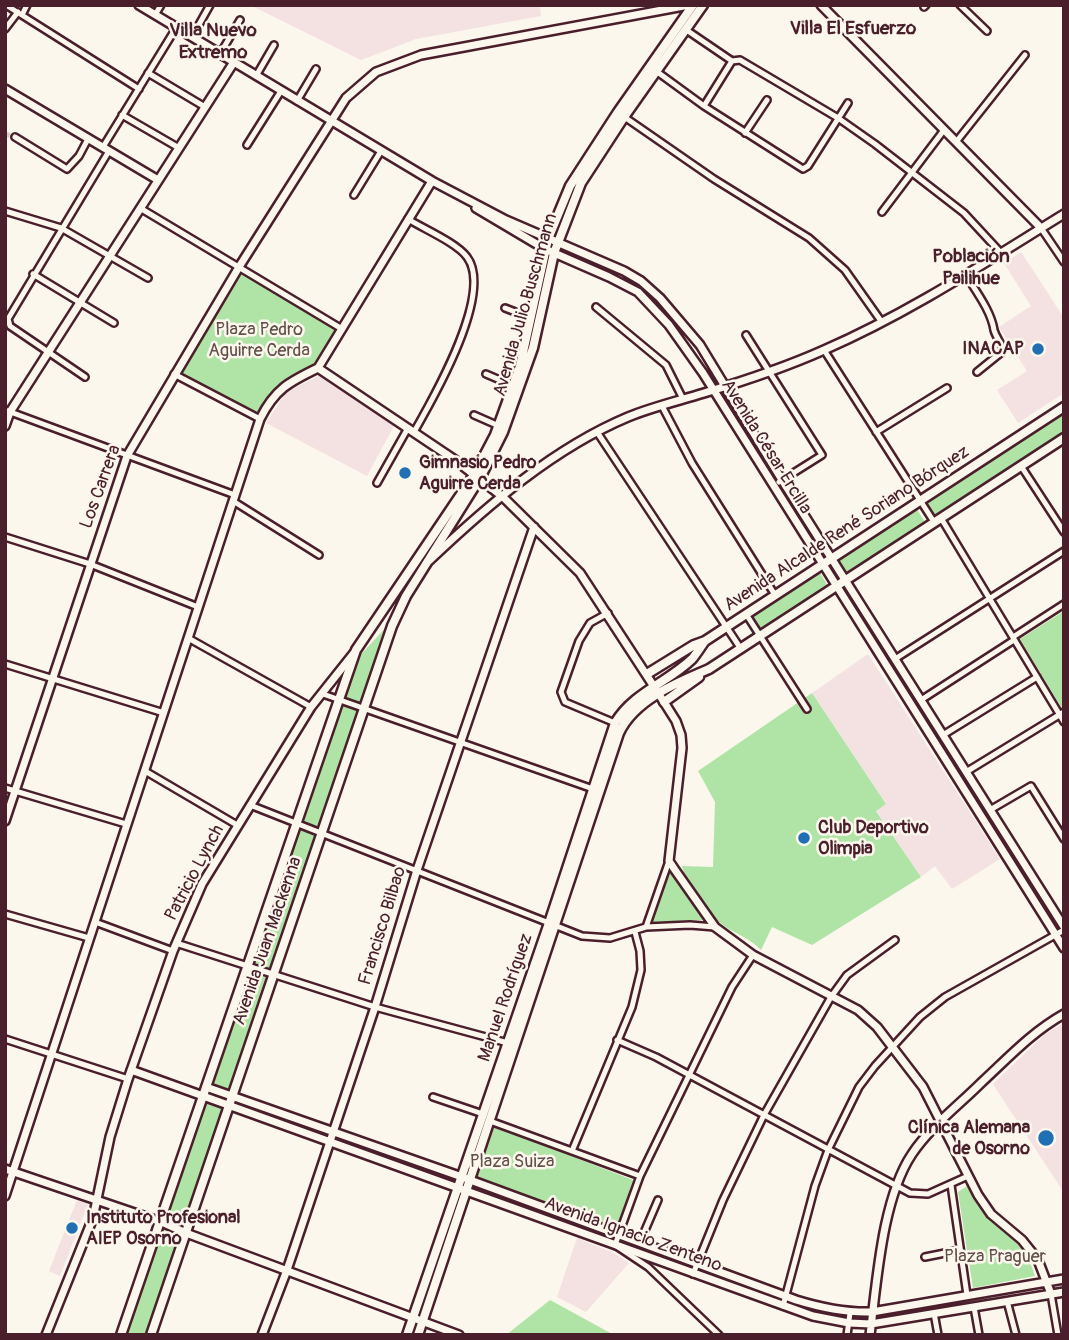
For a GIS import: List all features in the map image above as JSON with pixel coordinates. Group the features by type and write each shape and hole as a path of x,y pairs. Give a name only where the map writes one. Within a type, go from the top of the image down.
{"main road":[{"name":"Avenida Julio Buschmann","path":"478,476 507,423 526,370 554,253 581,183 621,114 656,71 685,29 696,6"},
{"name":"Avenida Julio Buschmann","path":"478,476 514,386 545,249 570,186 696,6"},
{"name":"Avenida Alcalde René Soriano Bórquez","path":"653,685 692,659 705,641 1064,407"},
{"path":"741,649 1064,438"},
{"name":"Avenida Juan Mackenna","path":"151,1335 392,626 478,476"},
{"name":"Patricio Lynch","path":"356,650 478,476"},
{"path":"647,674 705,641"},
{"name":"Manuel Rodríguez","path":"408,1335 466,1178 621,728 631,713 662,698 741,649"},
{"name":"Avenida Juan Mackenna","path":"121,1335 356,650"},
{"name":"Manuel Rodríguez","path":"487,1117 508,1043 552,924 615,723 624,709 653,685"},
{"name":"Manuel Rodríguez","path":"418,1335 462,1189"}],"street":[{"path":"6,5 139,89"},
{"path":"5,29 27,5"},
{"name":"Avenida César Ercilla","path":"139,5 432,181 548,239 606,263 648,287 687,327 1064,928"},
{"path":"155,15 161,5"},
{"path":"192,37 210,5"},
{"path":"821,5 1041,228 1064,262"},
{"path":"960,5 987,32"},
{"name":"Los Carrera","path":"5,821 127,456 239,267 345,99 376,72 421,55 696,6"},
{"path":"220,54 240,20"},
{"path":"85,377 10,326 8,319 106,149 122,115 176,28"},
{"path":"685,29 732,61 740,60 838,118 964,213 1001,253"},
{"path":"256,76 274,45"},
{"path":"956,142 1025,55"},
{"path":"704,106 732,61"},
{"path":"5,426 8,411 234,62"},
{"path":"297,100 316,69"},
{"path":"656,71 704,106 803,169 808,166 848,103"},
{"path":"148,73 205,107"},
{"path":"5,89 158,180"},
{"path":"247,145 281,91"},
{"path":"745,132 767,100"},
{"path":"621,114 714,178 809,238 845,270 881,321"},
{"path":"122,115 179,148"},
{"path":"882,212 944,130"},
{"path":"15,137 67,169 89,139"},
{"path":"354,195 381,151"},
{"path":"5,1196 260,419 277,391 318,368 432,181"},
{"name":"Avenida César Ercilla","path":"450,190 482,213 545,249 638,292 677,336 1064,948"},
{"path":"140,208 342,329"},
{"path":"5,211 61,228 148,278"},
{"name":"Avenida Juan Mackenna","path":"427,563 503,497 560,455 597,432 628,417 768,372 824,350 924,300 1064,214"},
{"path":"377,483 440,386 461,335 476,283 472,266 463,252 408,219"},
{"path":"596,271 606,263"},
{"path":"33,274 114,323"},
{"path":"966,275 994,322 994,332 1003,351 977,372"},
{"path":"638,292 648,287"},
{"path":"596,307 666,365 683,399"},
{"path":"505,308 531,318"},
{"path":"677,336 678,330 687,327"},
{"path":"746,335 822,455 772,486"},
{"path":"824,350 920,500 938,520 990,599 1062,713 1064,722"},
{"path":"318,368 497,489 580,573 662,698 678,728 682,748 669,861 646,927"},
{"path":"174,374 260,419"},
{"path":"486,374 514,386"},
{"path":"876,432 947,388"},
{"path":"662,406 692,463 775,595"},
{"path":"8,411 234,498 319,555"},
{"path":"474,415 499,426"},
{"path":"597,432 741,649"},
{"path":"1021,466 1064,532"},
{"name":"Francisco Bilbao","path":"262,1335 375,1007 417,870 534,527"},
{"path":"5,537 90,564 198,607"},
{"path":"895,659 1064,551"},
{"path":"920,700 1064,604"},
{"path":"608,613 590,623 579,641 561,692 565,702 615,723"},
{"path":"746,614 807,709"},
{"path":"188,638 312,707"},
{"name":"Patricio Lynch","path":"46,1335 88,1233 98,1200 110,1137 128,1079 175,947 202,884 312,707 356,650"},
{"path":"5,664 164,713"},
{"path":"943,735 1037,677"},
{"path":"323,694 593,789"},
{"path":"966,772 1062,713"},
{"path":"145,771 237,825"},
{"path":"990,810 1031,786 1064,839"},
{"path":"5,788 126,824"},
{"path":"250,805 582,936 610,938 646,927 715,927"},
{"path":"669,861 715,927 752,955 858,1010 893,1046 923,1087 968,1176 991,1213 1023,1240 1038,1260 1051,1294 1058,1335"},
{"path":"5,914 89,938"},
{"path":"95,922 375,1007 508,1043"},
{"path":"783,1306 815,1186 828,1150 859,1087 920,1017 945,997 1064,928"},
{"path":"572,1151 632,1007 641,970 635,932"},
{"path":"693,1274 723,1200 764,1115 831,997 847,975 895,940"},
{"path":"719,1335 648,1266 615,1245 640,1176 732,987 752,955"},
{"path":"870,1335 889,1207 895,1185 913,1153 941,1121 1039,1028 1064,1014"},
{"path":"5,1038 128,1079"},
{"path":"617,1040 656,1057 828,1150 920,1195 951,1185 968,1176"},
{"name":"Avenida Ignacio Zenteno","path":"131,1070 205,1091 466,1178 817,1306 850,1312 872,1312 1064,1279"},
{"path":"433,1097 640,1176"},
{"name":"Avenida Ignacio Zenteno","path":"231,1100 329,1141 813,1316 871,1324 1064,1292"},
{"path":"5,1169 160,1221 459,1335"},
{"path":"951,1185 967,1296"},
{"path":"640,1242 657,1199"},
{"path":"925,1257 960,1250"},
{"path":"648,1266 650,1260 656,1260"},
{"path":"1007,1301 1016,1335"},
{"path":"974,1307 979,1335"},
{"path":"847,1335 850,1312"},
{"path":"934,1313 938,1335"}],"shaded area":[{"path":"250,5 540,5 541,16 416,39 361,60"},
{"name":"INACAP","path":"1021,252 1064,318 1064,393 1018,423 997,390 1027,371 999,327 1031,306 1004,263"},
{"path":"319,376 396,422 367,476 266,423 286,392"},
{"path":"868,654 1000,859 952,889 935,866 921,877 876,810 886,804 812,693"},
{"name":"Clínica Alemana de Osorno","path":"1064,1023 1064,1193 993,1084 1044,1035"},
{"name":"Instituto Profesional AIEP Osorno","path":"77,1200 88,1204 60,1276 49,1271"},
{"path":"577,1238 614,1253 629,1263 586,1312 557,1297"}],"green space":[{"name":"Plaza Pedro Aguirre Cerda","path":"242,273 339,332 317,366 275,389 259,415 181,374"},
{"path":"1064,413 1064,433 937,518 927,504"},
{"path":"916,508 927,525 848,577 837,560"},
{"path":"819,571 828,586 760,631 750,617"},
{"path":"1064,611 1064,705 1061,707 1020,639"},
{"path":"390,623 147,1335 123,1335 353,663"},
{"name":"Club Deportivo Olimpia","path":"812,693 886,804 876,811 921,877 812,945 772,927 761,950 719,922 697,895 684,872 682,866 713,867 715,802 698,771"},
{"path":"671,870 704,920 653,922"},
{"name":"Plaza Suiza","path":"494,1126 633,1180 616,1229 477,1177"},
{"name":"Plaza Praguer","path":"967,1186 987,1215 1022,1250 1035,1276 973,1288 958,1192"},
{"path":"550,1300 614,1335 506,1335"}],"tunnel":[{"path":"5,134 15,137"}],"place":[{"name":"INACAP","path":"1038,349"},
{"name":"Gimnasio Pedro Aguirre Cerda","path":"405,473"},
{"name":"Club Deportivo Olimpia","path":"804,838"},
{"name":"Clínica Alemana de Osorno","path":"1046,1138"},
{"name":"Instituto Profesional AIEP Osorno","path":"72,1228"}],"district":[{"name":"Villa El Esfuerzo","path":"853,29"},
{"name":"Villa Nuevo Extremo","path":"213,42"},
{"name":"Población Pailihue","path":"971,268"}]}
